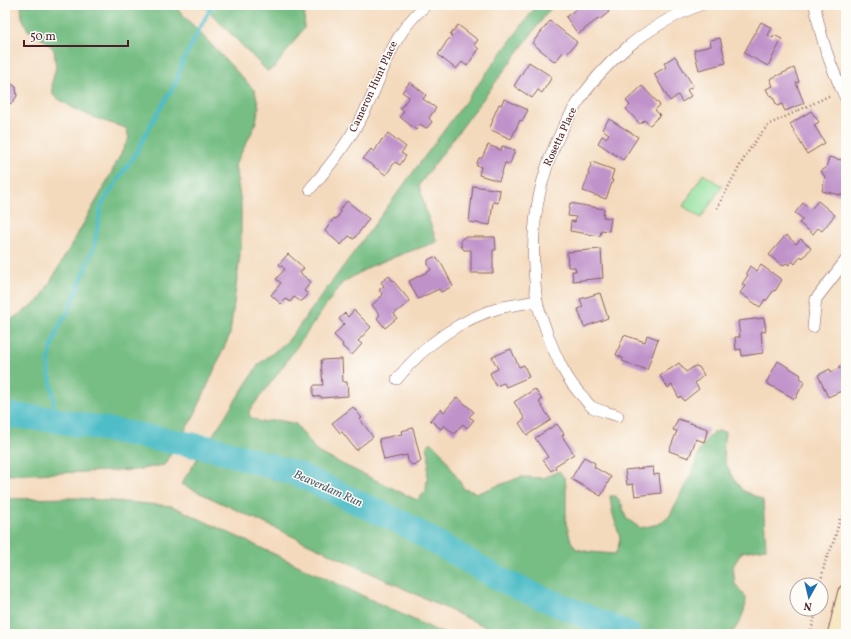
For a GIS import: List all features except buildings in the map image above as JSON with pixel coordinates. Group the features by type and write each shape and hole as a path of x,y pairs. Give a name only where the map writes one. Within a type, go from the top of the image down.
{"main road":[{"path":"836,634 846,593"}],"street":[{"name":"Cameron Hunt Place","path":"310,189 332,164 351,135 367,107 393,45 403,29 417,12 426,5"},
{"name":"Rosetta Place","path":"618,416 591,406 573,388 552,346 537,301 533,254 536,206 552,149 568,117 581,96 596,78 629,46 657,26 700,5"},
{"path":"815,5 818,23 827,56 844,94"},
{"path":"813,328 816,299 846,260"},
{"path":"397,379 421,352 439,337 459,325 503,307 537,301"}],"path":[{"path":"717,208 763,130 770,124 844,94"},
{"path":"822,577 825,562 833,544 840,518 846,515"},
{"path":"810,634 815,617"}],"green space":[{"path":"21,5 174,5 255,91 259,107 255,126 235,165 241,204 241,247 230,334 195,414 164,465 135,470 5,475 5,324 40,300 102,191 129,138 126,128 88,115 53,95 52,83 56,67 54,50 44,40 28,30 22,17"},
{"path":"203,5 294,5 305,9 304,28 275,67 267,71"},
{"path":"537,5 553,5 419,185 426,212 437,242 371,266 342,283 276,376 249,411 250,417 261,422 278,420 296,424 317,452 417,500 426,491 429,456 427,446 431,442 442,453 464,489 478,493 521,477 544,478 559,471 565,479 566,523 571,541 576,549 615,554 620,538 612,511 610,496 616,496 622,505 626,518 640,528 659,524 669,517 693,470 700,450 710,435 718,431 725,432 723,449 725,461 731,475 742,490 763,500 766,548 742,552 733,566 735,584 746,597 742,617 731,634 501,634 181,484 259,364 288,341"},
{"path":"703,174 722,186 701,218 683,206"},
{"path":"77,498 172,506 444,634 5,634 5,499"}],"waterway":[{"path":"49,419 54,402 48,365 52,346 59,326 70,308 94,247 102,204 138,150 147,131 176,82 182,63 212,5"},
{"name":"Beaverdam Run","path":"5,415 49,419 215,449 297,474 404,524 507,583 628,634"},
{"path":"607,634 611,627"}]}
